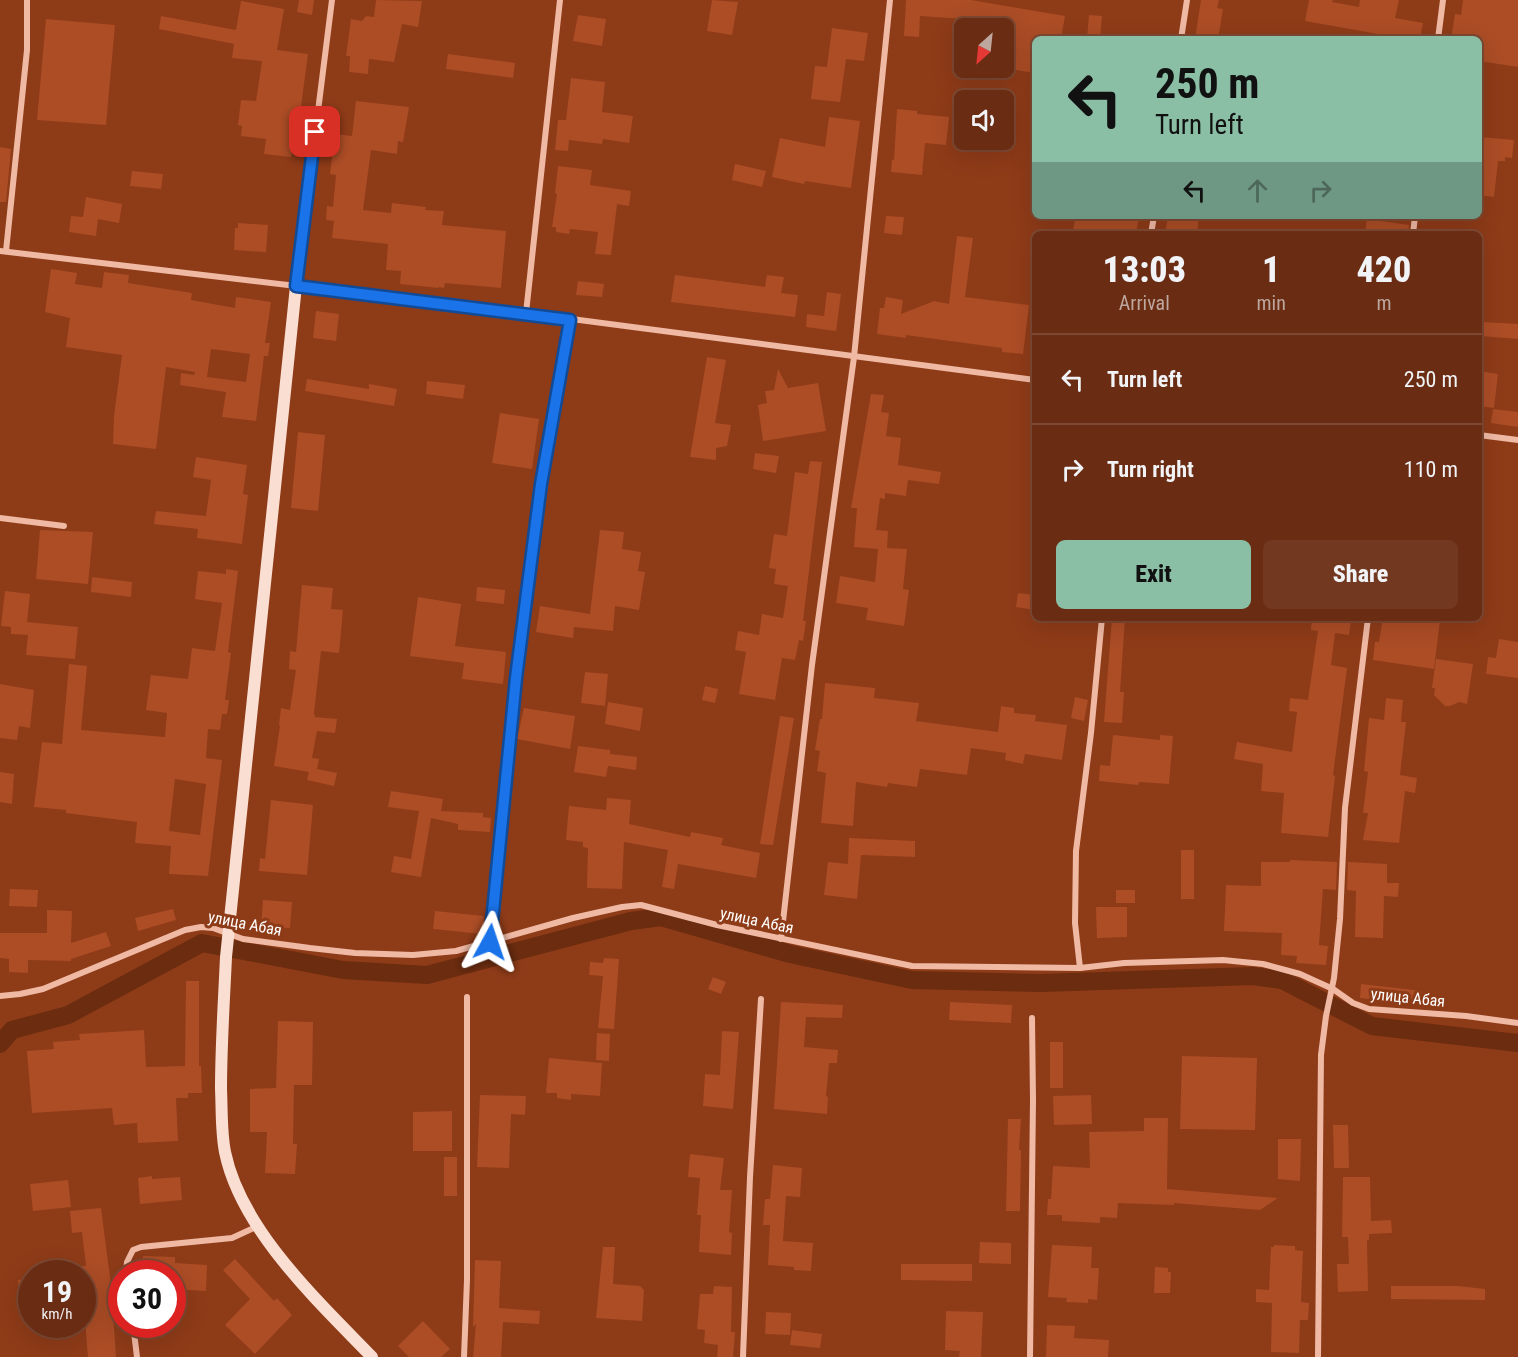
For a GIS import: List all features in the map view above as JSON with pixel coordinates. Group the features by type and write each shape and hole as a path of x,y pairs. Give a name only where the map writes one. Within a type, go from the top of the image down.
{"main road":[{"path":"296,286 226,957 221,1052 222,1117 225,1152 241,1199 256,1227 316,1299 372,1357"}],"street":[{"path":"27,0 27,51 3,251 526,313 1032,380"},
{"path":"296,286 332,0"},
{"path":"526,313 560,0"},
{"path":"781,939 812,665 855,357 890,0"},
{"path":"1181,36 1187,0"},
{"path":"1437,36 1443,0"},
{"path":"490,942 516,678 538,507 570,320"},
{"path":"1482,435 1518,440"},
{"path":"0,518 64,526"},
{"path":"1080,968 1075,923 1076,851 1102,621"},
{"path":"1318,1357 1321,1055 1332,992 1340,919 1345,808 1368,621"},
{"name":"улица Абая","path":"0,996 43,989 185,930 201,927 213,928 228,938 395,955 456,951 573,918 641,905 717,925 912,966 1080,968 1125,963 1224,960 1263,964 1300,974 1369,1009 1466,1016 1518,1023"},
{"path":"464,1357 467,1280 467,997"},
{"path":"743,1357 750,1177 761,999"},
{"path":"1030,1357 1032,1018"},
{"path":"128,1260 134,1250 141,1247 232,1238 256,1227"},
{"path":"135,1338 137,1357"}],"building":[{"path":"299,0 314,0 312,15 297,12"},
{"path":"376,0 422,1 418,27 402,24 394,62 369,59 368,74 349,72 350,56 346,56 351,19 362,21 366,16 374,17"},
{"path":"712,0 738,2 732,35 707,31"},
{"path":"906,0 971,0 1065,16 1062,36 1032,36 1032,73 1014,70 1014,18 920,16 919,37 904,36"},
{"path":"1201,0 1219,0 1217,8 1223,9 1218,36 1195,36"},
{"path":"1309,0 1333,0 1332,2 1359,7 1360,0 1399,0 1395,18 1423,23 1421,36 1389,36 1305,21"},
{"path":"1463,0 1518,0 1518,67 1482,61 1482,36 1451,36 1455,14 1461,15"},
{"path":"241,1 284,9 277,50 308,54 300,114 297,113 291,157 264,154 266,139 241,136 242,126 238,125 241,100 256,101 262,61 232,58 234,44 159,29 161,16 236,30"},
{"path":"578,15 606,19 602,46 573,41"},
{"path":"1089,15 1102,16 1100,36 1087,36"},
{"path":"46,19 115,25 106,125 37,120"},
{"path":"832,28 868,33 864,61 846,59 840,102 811,99 815,66 827,67"},
{"path":"448,54 515,63 513,78 446,69"},
{"path":"571,78 605,82 602,112 633,116 629,143 603,139 602,144 569,140 568,151 555,150 558,120 566,120"},
{"path":"356,101 409,107 403,142 398,141 397,154 371,150 363,210 391,213 392,203 426,207 425,210 444,211 442,225 506,231 501,288 445,283 444,288 400,284 401,271 386,270 388,244 332,238 334,221 326,220 327,206 333,207 336,175 330,174 335,134 352,136"},
{"path":"897,109 917,111 917,114 949,117 946,145 925,143 922,175 891,172 892,160 894,160"},
{"path":"829,117 860,121 851,188 805,181 804,184 772,177 780,138 825,147"},
{"path":"1482,137 1514,140 1512,158 1505,157 1505,161 1498,161 1494,197 1482,195"},
{"path":"0,147 11,149 6,202 0,202"},
{"path":"735,164 766,171 762,187 732,180"},
{"path":"558,166 592,170 590,185 631,191 629,206 617,204 611,255 595,254 598,232 570,229 569,234 556,232 556,227 552,227"},
{"path":"132,171 163,174 161,189 130,186"},
{"path":"86,197 122,204 119,223 98,219 96,236 69,232 71,216 83,217"},
{"path":"886,216 904,217 902,235 884,233"},
{"path":"1075,219 1138,219 1136,231 1073,231"},
{"path":"1168,219 1199,219 1197,231 1166,231"},
{"path":"1367,219 1409,225 1408,231 1365,231"},
{"path":"238,223 268,225 266,252 234,250 235,228 238,228"},
{"path":"957,236 973,238 965,297 1029,305 1023,354 1002,352 1002,348 906,335 906,338 877,334 880,308 884,308 886,297 903,300 901,314 934,301 949,304"},
{"path":"51,269 77,273 75,284 102,288 104,272 129,275 128,283 192,293 191,300 235,308 236,297 271,302 265,343 270,343 268,356 264,356 256,421 222,417 226,392 180,385 181,373 194,375 195,372 166,367 156,449 113,444 114,416 122,355 66,347 70,318 45,312","holes":["211,349 250,354 246,382 207,377"]},
{"path":"675,275 765,287 767,275 784,277 781,293 798,295 795,317 671,302"},
{"path":"578,281 604,284 602,297 576,295"},
{"path":"827,292 841,294 836,331 806,327 807,314 824,316"},
{"path":"316,311 339,314 336,341 313,338"},
{"path":"1482,322 1518,324 1518,339 1482,336"},
{"path":"707,357 726,360 715,423 731,425 727,446 716,448 716,460 690,457"},
{"path":"778,369 788,388 818,383 826,431 763,441 758,405 767,403 765,391 774,390"},
{"path":"1482,371 1498,374 1494,408 1482,406"},
{"path":"307,379 369,389 369,384 397,389 394,406 305,391"},
{"path":"427,381 465,385 463,399 426,394"},
{"path":"871,394 884,395 881,412 889,413 886,436 901,438 898,465 941,472 939,484 908,480 906,496 885,493 885,499 880,498 876,530 888,531 887,548 907,549 903,589 909,590 904,626 866,620 868,608 836,603 840,576 875,582 878,549 854,547 857,508 851,508"},
{"path":"1493,409 1518,412 1518,427 1491,423"},
{"path":"500,413 539,419 532,469 492,463"},
{"path":"298,432 325,435 318,511 291,508"},
{"path":"755,453 779,456 776,473 753,469"},
{"path":"196,457 247,465 243,494 248,495 242,544 197,538 198,529 154,524 156,511 206,516 211,480 193,477"},
{"path":"810,461 822,462 803,621 806,621 803,641 799,640 795,660 782,658 775,700 739,694 746,652 735,650 738,631 759,635 762,614 783,618 788,586 774,584 776,569 769,568 774,534 787,536 795,472 808,474"},
{"path":"40,530 93,532 88,584 36,579"},
{"path":"600,530 624,532 622,549 641,552 638,571 645,572 639,610 615,606 613,631 574,627 573,638 536,632 540,606 590,614"},
{"path":"226,569 238,571 228,652 231,653 225,700 229,700 227,714 222,714 220,730 208,729 206,758 222,760 208,876 169,874 171,846 135,843 137,822 34,807 42,742 62,744 69,664 87,666 81,730 165,737 167,713 146,710 151,675 188,679 192,648 215,651 222,603 195,599 198,571 226,574","holes":["175,779 206,784 200,835 169,831"]},
{"path":"92,577 132,582 131,597 91,592"},
{"path":"302,585 333,588 331,609 343,610 339,653 321,651 314,713 315,717 337,719 335,733 317,731 312,758 319,759 317,769 337,773 334,786 307,780 309,772 274,766 281,708 290,710 296,670 289,669 290,651 296,652"},
{"path":"477,587 505,590 504,604 476,601"},
{"path":"5,591 30,594 27,622 78,627 75,659 26,655 28,635 11,634 11,627 1,626"},
{"path":"1018,593 1032,595 1032,610 1016,607"},
{"path":"418,597 461,604 455,646 506,652 503,684 462,679 464,663 410,656"},
{"path":"1112,621 1125,621 1120,692 1124,692 1122,723 1104,722"},
{"path":"1312,621 1351,621 1349,635 1335,633 1331,665 1347,668 1333,775 1335,776 1328,837 1281,833 1284,793 1261,791 1263,764 1234,759 1237,742 1292,752 1297,712 1289,711 1290,698 1308,700 1318,631 1311,630"},
{"path":"1382,621 1440,621 1434,669 1373,660 1375,642 1379,642"},
{"path":"1499,639 1518,642 1518,678 1486,674 1488,657 1496,658"},
{"path":"1436,659 1473,664 1467,704 1459,702 1445,706 1434,695 1435,688 1432,688"},
{"path":"585,672 608,674 605,706 581,703"},
{"path":"825,683 875,688 874,698 919,703 916,721 998,732 1001,706 1014,708 1014,713 1036,715 1035,721 1067,725 1062,760 1025,754 1023,764 1005,760 1006,753 971,748 967,775 920,769 917,787 888,783 887,787 856,782 853,826 821,823 826,773 817,771 820,751 815,750 820,719 822,719"},
{"path":"0,684 34,690 30,728 19,726 17,740 0,738"},
{"path":"705,686 718,689 715,703 702,700"},
{"path":"1075,697 1088,700 1084,721 1071,718"},
{"path":"1386,698 1403,700 1401,722 1406,722 1400,775 1417,778 1415,793 1405,791 1399,843 1363,840 1368,813 1363,813 1368,772 1364,771 1369,718 1384,720"},
{"path":"608,702 643,708 640,731 605,724"},
{"path":"524,708 575,716 570,749 517,739"},
{"path":"780,716 794,718 773,845 760,844"},
{"path":"1113,735 1160,740 1160,735 1173,736 1169,784 1139,782 1138,785 1099,781 1100,765 1110,766"},
{"path":"578,746 610,750 610,754 637,757 636,770 608,766 606,777 574,772"},
{"path":"0,772 14,774 12,804 0,802"},
{"path":"391,791 443,799 441,811 483,813 483,817 491,818 490,832 458,830 458,824 431,818 421,877 391,872 394,856 411,859 419,811 388,807"},
{"path":"607,798 631,800 629,824 690,837 691,832 723,838 721,845 760,853 756,878 678,864 674,889 662,887 668,850 624,842 622,889 587,888 588,848 583,847 583,842 566,840 569,806 606,810"},
{"path":"271,800 313,805 307,875 259,871 260,858 265,859"},
{"path":"849,838 915,841 915,857 861,855 857,899 824,895 828,862 848,864"},
{"path":"1181,850 1194,850 1194,899 1181,899"},
{"path":"1290,860 1337,862 1336,890 1323,889 1319,945 1328,946 1326,965 1296,963 1297,956 1281,955 1282,933 1224,931 1226,885 1261,886 1261,862 1290,862"},
{"path":"1348,862 1387,864 1387,883 1399,883 1398,897 1384,896 1383,938 1355,937 1356,891 1347,890"},
{"path":"10,889 38,890 37,907 9,906"},
{"path":"1116,890 1135,890 1135,903 1116,903"},
{"path":"263,900 292,902 290,928 261,927"},
{"path":"1096,907 1127,907 1127,937 1097,938"},
{"path":"173,909 176,920 138,931 135,918"},
{"path":"47,910 72,911 71,943 106,932 111,946 71,959 71,961 28,960 28,973 9,972 9,959 0,958 0,933 47,933"},
{"path":"435,911 484,916 482,934 433,929"},
{"path":"604,958 619,959 614,1029 598,1028 603,976 589,975 590,962 603,963"},
{"path":"713,977 726,982 721,994 708,989"},
{"path":"186,981 199,981 199,1066 201,1066 202,1093 188,1093 188,1098 176,1098 178,1141 138,1143 137,1123 114,1125 112,1108 32,1113 27,1051 54,1049 53,1042 80,1040 79,1034 144,1030 146,1067 185,1066"},
{"path":"1361,984 1422,991 1421,1004 1360,998"},
{"path":"781,1002 843,1005 842,1018 806,1017 804,1047 838,1050 837,1063 829,1063 827,1114 774,1109"},
{"path":"950,1002 1012,1005 1011,1023 949,1020"},
{"path":"278,1021 313,1022 312,1085 294,1085 293,1144 297,1144 295,1174 265,1173 267,1132 250,1132 250,1089 276,1088"},
{"path":"722,1031 739,1032 733,1109 703,1106 705,1074 720,1075"},
{"path":"597,1033 610,1034 609,1061 596,1060"},
{"path":"1050,1042 1063,1042 1063,1088 1050,1088"},
{"path":"1182,1056 1257,1058 1255,1130 1180,1129"},
{"path":"549,1058 602,1063 600,1096 571,1094 571,1100 557,1098 557,1093 546,1093"},
{"path":"480,1095 526,1096 525,1115 511,1114 509,1168 477,1167"},
{"path":"1091,1095 1092,1124 1054,1125 1053,1096"},
{"path":"452,1111 452,1151 413,1151 413,1112"},
{"path":"1144,1118 1168,1118 1167,1189 1278,1198 1260,1210 1174,1203 1174,1205 1118,1203 1117,1218 1100,1217 1100,1223 1062,1221 1062,1215 1047,1215 1048,1199 1051,1199 1053,1166 1090,1168 1089,1132 1144,1131"},
{"path":"1008,1119 1021,1119 1020,1211 1006,1211"},
{"path":"1333,1125 1348,1125 1349,1168 1334,1168"},
{"path":"1278,1139 1301,1139 1300,1181 1278,1179"},
{"path":"690,1154 724,1158 720,1190 732,1190 729,1232 732,1233 731,1255 699,1252 701,1215 697,1215 700,1178 688,1177"},
{"path":"444,1157 457,1157 457,1196 444,1196"},
{"path":"773,1165 802,1168 800,1197 786,1196 783,1241 813,1243 811,1271 768,1265 770,1225 763,1225 765,1199 770,1199"},
{"path":"152,1176 152,1179 180,1177 182,1200 140,1204 138,1178"},
{"path":"1343,1177 1370,1177 1371,1221 1391,1220 1392,1233 1369,1234 1369,1240 1367,1240 1368,1291 1338,1292 1337,1264 1349,1264 1348,1237 1342,1237"},
{"path":"68,1180 71,1207 33,1211 30,1184"},
{"path":"101,1208 108,1262 108,1338 115,1338 116,1357 88,1357 86,1338 96,1338 96,1260 85,1260 82,1232 72,1233 70,1211"},
{"path":"980,1242 1011,1243 1011,1264 979,1263"},
{"path":"1052,1245 1092,1247 1091,1268 1099,1268 1097,1300 1088,1299 1088,1303 1066,1302 1067,1298 1048,1297"},
{"path":"1274,1245 1295,1246 1295,1250 1303,1251 1301,1302 1309,1303 1308,1320 1300,1320 1299,1353 1271,1352 1272,1303 1256,1302 1256,1289 1269,1290 1271,1247"},
{"path":"603,1247 615,1247 613,1284 640,1286 644,1290 642,1321 596,1318"},
{"path":"143,1256 175,1257 175,1260 143,1260"},
{"path":"235,1259 274,1301 277,1298 292,1315 255,1354 225,1325 250,1299 223,1270"},
{"path":"475,1260 501,1261 499,1308 540,1311 539,1324 503,1322 501,1357 473,1357 476,1324 473,1327"},
{"path":"186,1264 207,1265 206,1291 186,1290"},
{"path":"901,1264 972,1264 972,1281 901,1280"},
{"path":"1155,1267 1168,1268 1168,1272 1171,1272 1170,1293 1154,1293"},
{"path":"714,1286 732,1287 731,1332 735,1332 733,1357 717,1357 718,1345 704,1343 705,1330 697,1329 700,1294 713,1294"},
{"path":"1391,1286 1458,1286 1485,1289 1485,1300 1391,1299"},
{"path":"946,1311 983,1312 981,1357 959,1357 960,1351 945,1350"},
{"path":"766,1312 791,1313 790,1335 765,1334"},
{"path":"423,1321 450,1349 441,1357 409,1357 398,1346"},
{"path":"1047,1325 1075,1326 1074,1338 1109,1340 1108,1357 1046,1357"},
{"path":"792,1330 822,1334 820,1348 790,1345"}],"waterway":[{"path":"0,1044 12,1030 68,1015 202,943 343,970 427,975 631,921 661,917 790,954 912,980 1041,983 1253,976 1282,980 1372,1026 1518,1043"}],"route":[{"path":"315,132 296,286 570,320 541,484 516,678 490,942"}]}
